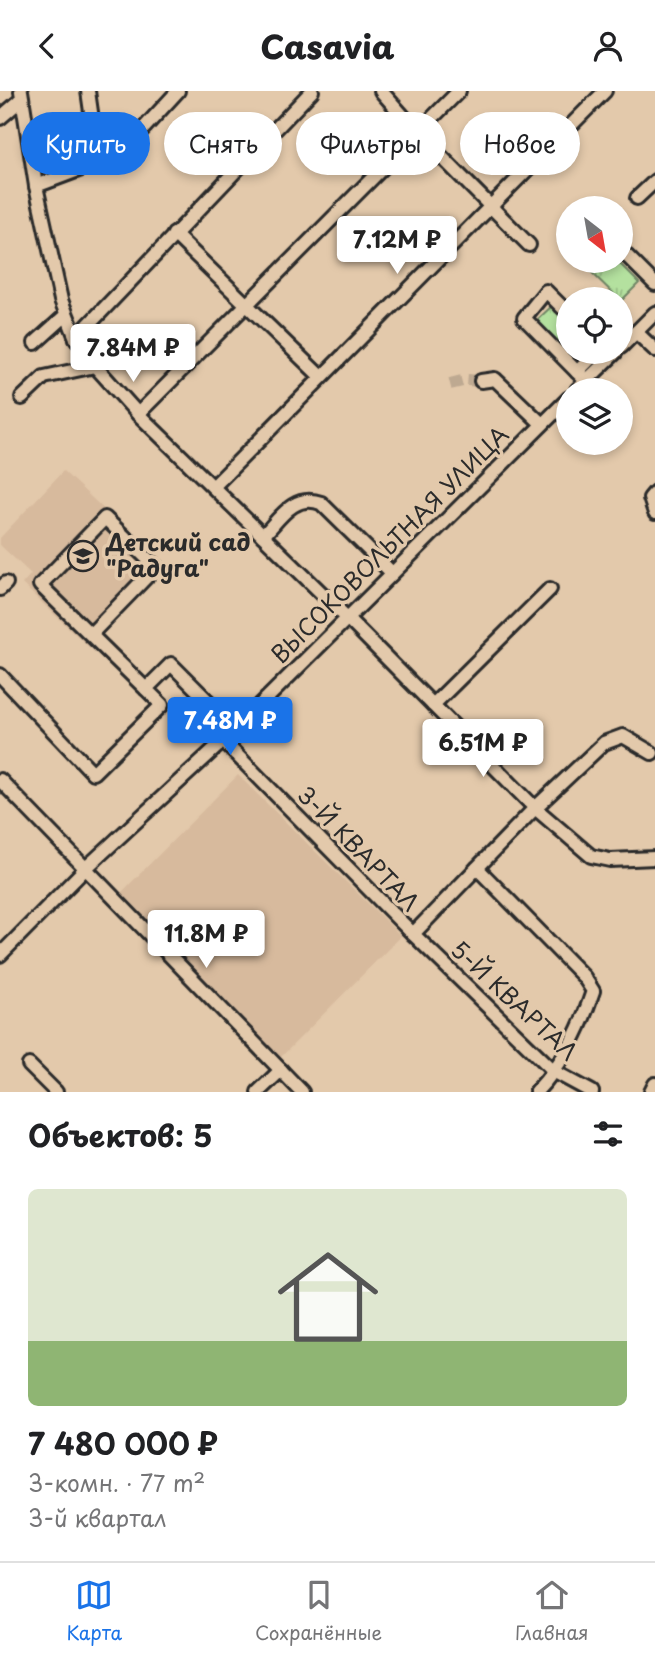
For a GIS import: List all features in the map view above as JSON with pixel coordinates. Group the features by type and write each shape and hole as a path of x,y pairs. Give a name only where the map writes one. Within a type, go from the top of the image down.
{"street":[{"path":"88,91 91,112"},
{"path":"150,121 178,91"},
{"path":"76,338 312,91"},
{"path":"381,91 400,112"},
{"path":"438,112 459,91"},
{"path":"213,487 605,91"},
{"path":"0,118 21,95"},
{"path":"21,95 36,186 66,315 76,338 95,366 138,414 347,618 535,808 591,856 610,860 655,858"},
{"path":"446,162 529,245"},
{"path":"36,186 63,175"},
{"path":"138,414 376,175"},
{"path":"637,198 655,181"},
{"path":"174,234 321,377"},
{"path":"634,263 655,284"},
{"path":"556,301 546,291 524,318 556,354"},
{"path":"633,335 655,313"},
{"path":"35,343 66,315"},
{"path":"636,332 655,350"},
{"path":"565,364 577,378"},
{"path":"583,378 599,364"},
{"path":"23,398 44,377 95,366"},
{"path":"481,381 495,379 542,424"},
{"name":"ВЫСОКОВОЛЬТНАЯ УЛИЦА","path":"0,955 86,867 236,729 556,411"},
{"path":"655,492 650,498 655,513"},
{"path":"263,536 300,500 311,499 321,503 392,573"},
{"path":"0,675 93,772 162,705 40,585 104,517 156,567 91,634"},
{"path":"433,705 550,589"},
{"path":"146,689 171,664 236,729"},
{"name":"3-Й КВАРТАЛ","path":"223,741 413,935 535,808 604,743 623,736 652,753"},
{"path":"0,780 302,1092"},
{"path":"477,868 584,977 593,991 579,1032 555,1072 536,1092"},
{"name":"5-Й КВАРТАЛ","path":"413,935 555,1072 592,1092"},
{"path":"29,1065 56,1092"},
{"path":"258,1092 281,1070"},
{"path":"650,1092 655,1084"}],"shaded area":[{"name":"Детский сад \"Радуга\"","path":"63,471 166,567 90,648 22,584 31,574 0,545 0,538"},
{"path":"238,775 401,936 280,1058 117,897"}],"green space":[{"path":"592,273 629,273 639,283 633,289 607,287"},
{"path":"554,304 556,343 535,322"}],"tunnel":[{"path":"450,384 466,380 481,381"}],"place":[{"name":"Детский сад \"Радуга\"","path":"83,556"}]}
